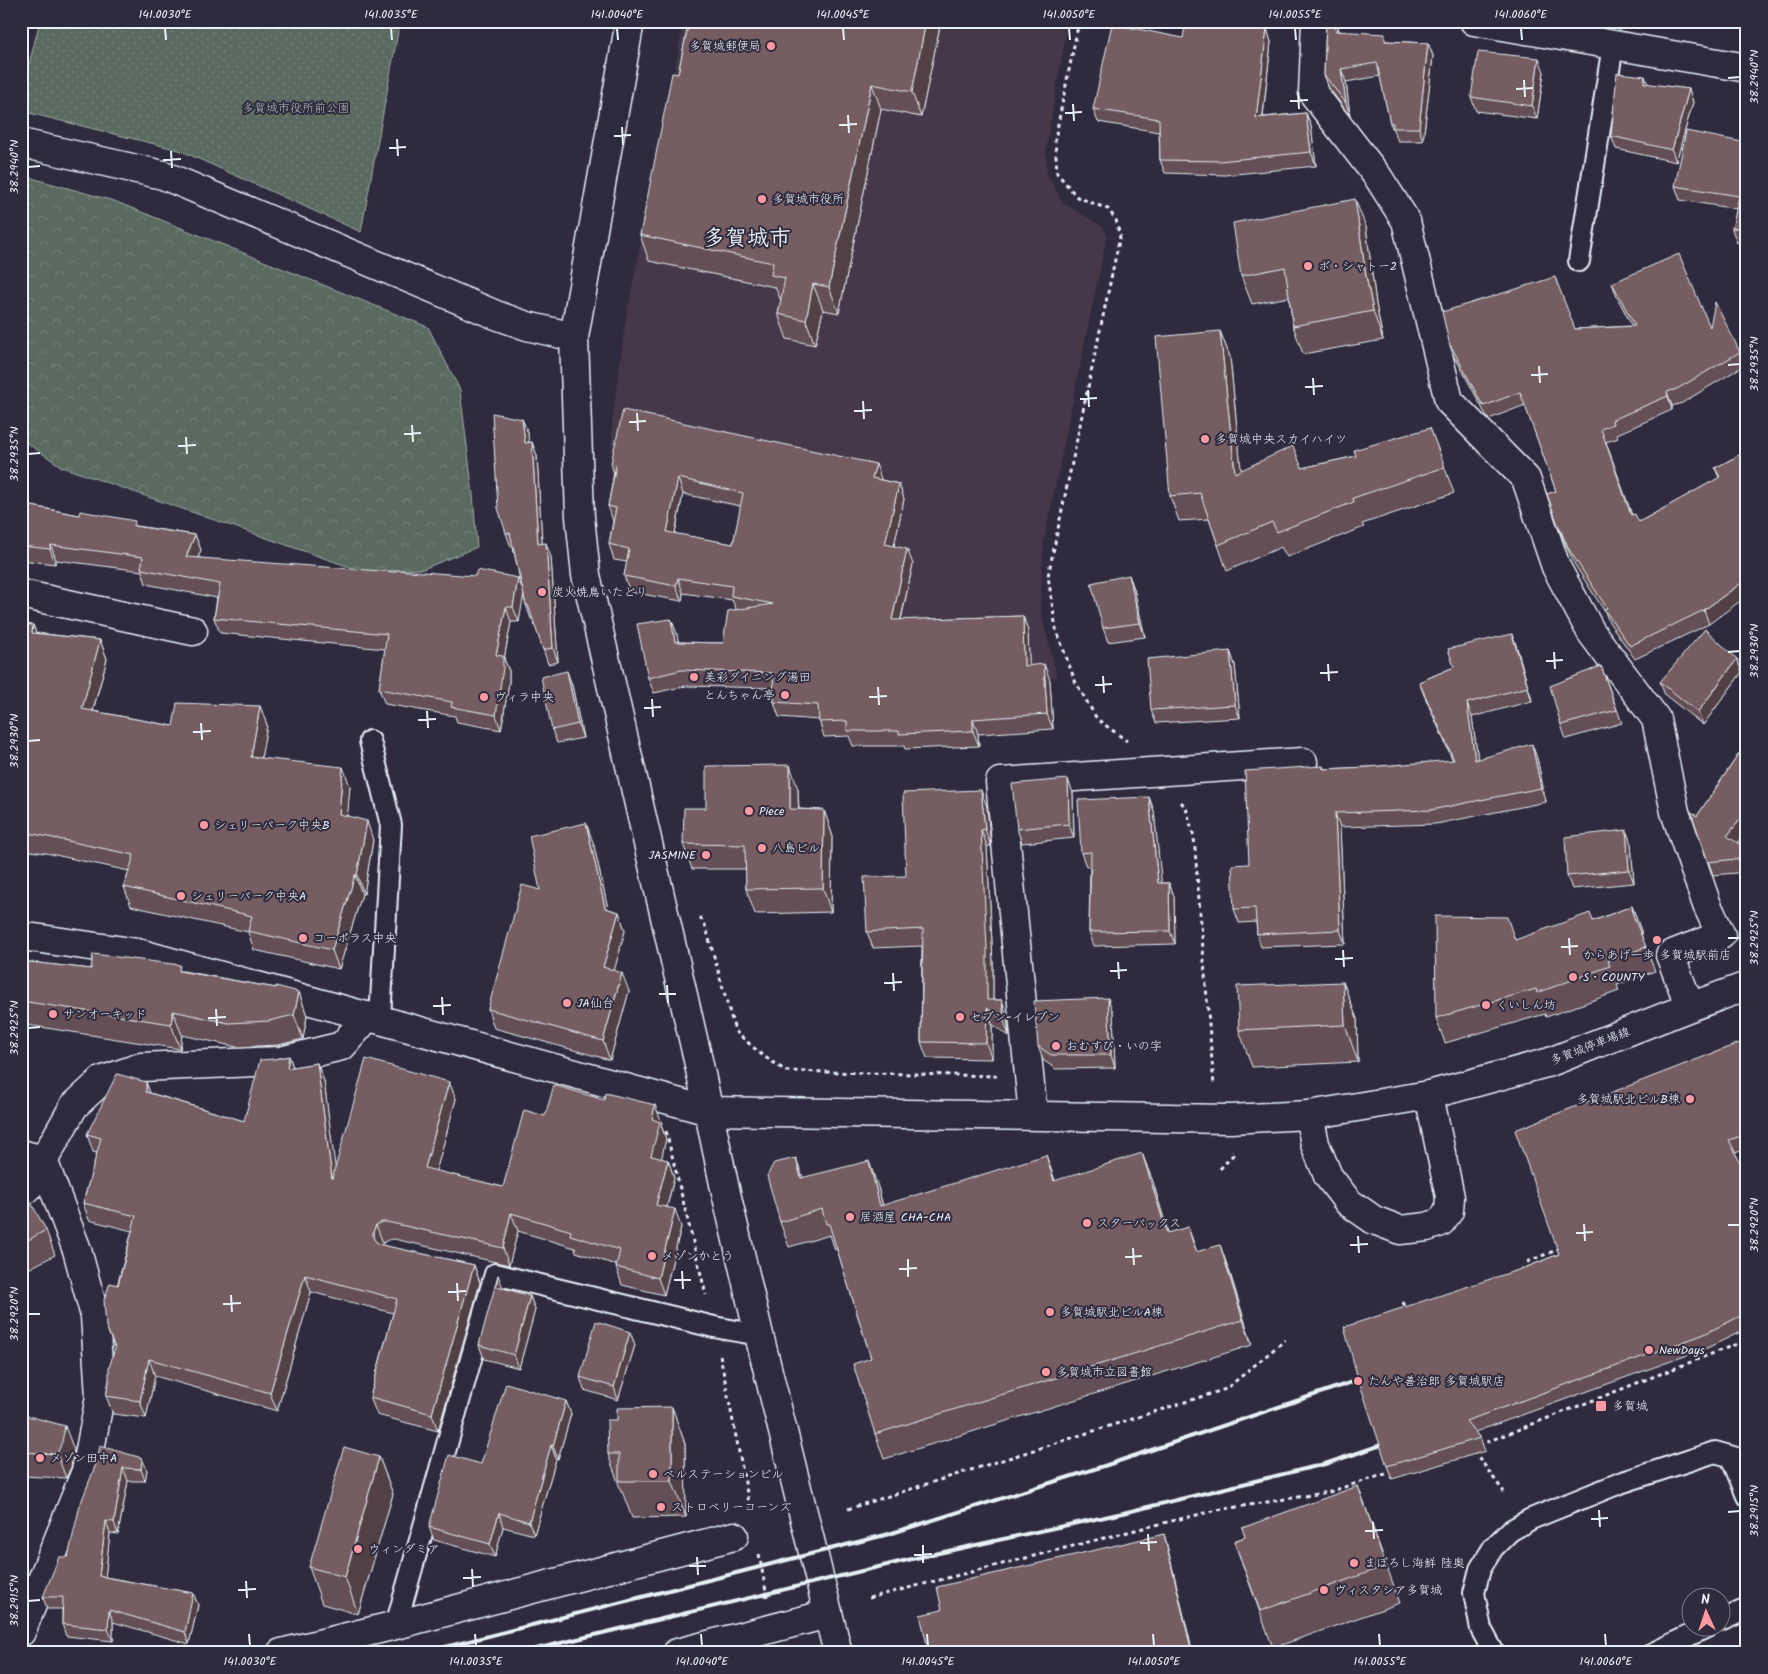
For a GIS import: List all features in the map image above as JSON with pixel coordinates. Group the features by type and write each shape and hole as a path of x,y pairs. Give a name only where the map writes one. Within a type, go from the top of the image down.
{"street":[{"path":"630,21 574,337 580,517 586,575 759,1335 838,1653"},
{"path":"1316,21 1313,93 1378,177 1406,221 1449,401 1526,479 1556,566 1591,632 1656,719 1675,812 1707,904 1721,935 1670,955 1690,1007"},
{"path":"1474,21 1525,25 1613,45 1747,68"},
{"path":"21,144 163,176 496,315 527,326 574,337"},
{"path":"21,594 193,631"},
{"path":"1033,1115 1000,782 1303,762"},
{"name":"多賀城停車場線","path":"21,936 138,953 708,1110 1215,1120 1309,1115 1429,1095 1550,1062 1747,986"},
{"path":"21,1193 28,1188 32,1157 74,1106 101,1081 141,1068 280,1061 298,1057 342,1046 374,1018"},
{"path":"1309,1115 1315,1144 1328,1176 1348,1202 1374,1220 1400,1230 1427,1227 1441,1222 1449,1211 1450,1197 1429,1095"},
{"path":"21,1632 86,1471 100,1397 95,1316 77,1250 32,1157"},
{"path":"281,1653 396,1625 744,1533"},
{"path":"677,1653 828,1614"}],"lane":[{"path":"1579,261 1613,45"},
{"path":"370,740 391,825 374,1018"},
{"path":"396,1625 485,1272 714,1327 759,1335"},
{"path":"1494,1653 1481,1629 1474,1593 1480,1569 1493,1548 1510,1532 1531,1520 1637,1478 1715,1452 1739,1459 1747,1496"},
{"path":"1730,1617 1747,1609"},
{"path":"1653,1653 1689,1636"}],"path":[{"path":"1079,21 1054,139 1057,173 1077,197 1108,208 1116,220 1120,236 1048,576 1056,629 1075,681 1097,719 1132,745 1158,771 1174,795 1186,808 1194,837 1214,1082 1215,1120"},
{"path":"697,911 706,928 735,1031 762,1055 786,1071 1002,1076"},
{"path":"665,1128 714,1327 744,1533 768,1602"},
{"path":"1220,1169 1233,1155 1232,1144"},
{"path":"1527,1262 1563,1247"},
{"path":"1404,1302 1408,1310"},
{"path":"848,1509 1226,1389 1285,1340"},
{"path":"1504,1492 1472,1447 1747,1340"},
{"path":"869,1598 1218,1510 1329,1492 1396,1471"}],"shaded area":[{"path":"684,21 1068,21 1046,149 1047,174 1063,203 1103,227 1107,235 1044,541 1040,607 1057,677 818,684 853,533 611,480 612,424 625,324"}],"green space":[{"name":"多賀城市役所前公園","path":"40,21 400,21 361,232 179,150 21,111 21,95"},
{"path":"21,175 114,201 428,327 460,390 473,494 477,547 423,569 364,572 62,467 21,439"}],"building":[{"name":"多賀城市役所","path":"689,21 926,21 912,92 872,84 829,287 813,284 806,320 778,314 785,278 771,275 773,263 640,235 672,73 678,74"},
{"path":"1186,21 1210,21 1267,29 1256,118 1306,113 1311,152 1220,161 1160,160 1159,119 1093,109 1112,24 1183,38"},
{"path":"1326,21 1334,21 1336,31 1385,34 1385,41 1428,43 1419,128 1393,128 1393,123 1390,123 1377,63 1341,69 1346,103 1324,75"},
{"path":"1478,52 1539,58 1532,106 1471,97"},
{"path":"1617,73 1645,76 1644,83 1689,89 1672,150 1611,136"},
{"path":"1686,131 1747,143 1747,225 1732,229 1739,196 1675,186"},
{"path":"1355,199 1373,311 1293,326 1285,267 1241,276 1233,223"},
{"path":"1679,254 1710,327 1715,302 1740,352 1677,389 1667,392 1668,396 1612,420 1613,424 1601,429 1631,515 1635,514 1639,522 1720,477 1715,468 1747,451 1747,579 1704,610 1630,646 1604,609 1607,608 1570,551 1558,525 1547,494 1556,491 1520,392 1484,406 1482,404 1450,346 1442,312 1555,277 1575,329 1635,326 1612,283"},
{"path":"1220,331 1235,473 1293,446 1302,468 1356,456 1354,450 1430,428 1445,467 1353,498 1354,502 1277,532 1272,522 1218,545 1200,493 1170,496 1156,337"},
{"path":"623,410 876,464 872,478 899,484 885,544 907,549 892,620 1023,616 1024,666 1044,664 1047,714 973,719 973,731 899,734 899,731 847,731 847,721 819,722 818,705 774,702 773,673 681,670 648,678 637,624 671,619 675,642 723,643 728,611 773,604 731,596 732,586 678,578 676,586 624,576 629,549 609,544 616,508 608,506 616,465 611,463","holes":["678,478 743,493 733,544 667,532"]},
{"path":"492,413 522,419 525,443 532,442 538,544 546,543 553,648 543,650 528,605 526,605 510,533 506,533 498,508"},
{"path":"21,504 79,515 80,511 135,521 134,526 195,535 186,557 475,576 477,570 518,578 513,607 506,607 496,655 503,656 503,668 496,715 451,707 452,702 379,689 387,634 214,618 220,584 141,569 143,557 51,545 50,549 21,546"},
{"path":"1129,575 1140,623 1103,628 1091,583"},
{"path":"21,624 33,625 32,633 100,640 82,709 173,726 177,703 260,706 251,757 343,767 339,814 367,821 357,875 355,875 332,950 248,931 252,916 124,887 134,855 21,832"},
{"path":"1705,629 1737,659 1698,712 1660,682"},
{"path":"1512,634 1528,687 1467,703 1475,760 1532,744 1541,788 1431,810 1335,813 1340,930 1257,934 1255,908 1234,909 1232,865 1249,864 1245,771 1323,766 1323,769 1368,767 1454,760 1419,682 1454,667 1448,649"},
{"path":"1230,651 1235,705 1151,710 1147,659"},
{"path":"1601,666 1617,710 1561,725 1550,686"},
{"path":"567,671 578,724 552,730 541,677"},
{"path":"1747,742 1747,811 1727,836 1747,849 1747,858 1708,862 1691,812 1697,816"},
{"path":"790,765 790,809 824,810 823,888 746,889 745,845 683,844 684,808 706,808 706,766"},
{"path":"1068,779 1069,824 1017,829 1012,784"},
{"path":"981,790 985,829 981,830 987,947 987,1000 1002,1000 1004,1020 987,1008 986,1043 921,1042 923,929 867,932 864,877 906,876 903,793"},
{"path":"1149,797 1158,883 1169,883 1170,931 1089,932 1091,852 1081,853 1078,800"},
{"path":"586,823 605,908 619,912 603,967 622,973 603,1041 488,1009 522,885 540,890 529,836"},
{"path":"1626,830 1629,870 1567,876 1565,837"},
{"path":"1632,906 1633,915 1646,947 1608,961 1610,966 1537,993 1536,989 1436,1018 1435,916 1507,917 1515,940 1590,913 1593,921"},
{"path":"93,954 180,965 179,971 276,988 276,986 299,992 294,1015 269,1021 228,1023 173,1011 171,1024 21,1001 21,961 91,969"},
{"path":"1343,982 1345,1025 1239,1030 1237,986"},
{"path":"1108,998 1111,1055 1051,1055 1038,1046 1034,1001"},
{"path":"1747,1040 1747,1134 1729,1140 1747,1177 1747,1313 1702,1335 1466,1421 1480,1438 1387,1466 1357,1375 1344,1327 1527,1267 1559,1254 1515,1130"},
{"path":"289,1056 287,1068 317,1063 332,1179 366,1059 449,1082 425,1168 503,1187 524,1110 545,1116 554,1085 604,1100 605,1093 655,1105 652,1119 660,1122 651,1156 668,1160 656,1205 675,1209 658,1278 616,1267 620,1250 570,1235 571,1231 511,1213 503,1248 382,1222 376,1225 373,1237 376,1242 382,1245 474,1265 432,1414 370,1397 397,1299 305,1275 270,1393 149,1359 140,1401 106,1396 109,1368 115,1348 106,1326 104,1300 110,1283 118,1285 136,1216 83,1203 101,1138 87,1134 117,1074 146,1082 146,1092 244,1121 260,1060"},
{"name":"多賀城駅北ビルA棟","path":"1142,1153 1167,1233 1188,1227 1196,1252 1220,1245 1243,1320 875,1434 853,1364 871,1358 829,1224 826,1224 822,1209 780,1222 767,1176 774,1163 796,1158 801,1178 869,1161 880,1206 1046,1155 1054,1181"},
{"path":"23,1188 46,1230 21,1244 21,1189"},
{"path":"498,1275 496,1286 530,1296 514,1355 479,1345"},
{"path":"596,1321 630,1332 614,1387 580,1377"},
{"path":"506,1383 566,1401 529,1522 499,1513 490,1544 429,1527 449,1455 481,1464"},
{"path":"672,1407 672,1481 619,1481 619,1454 608,1454 607,1420 617,1420 617,1408"},
{"path":"21,1414 65,1426 62,1442 57,1454 21,1452"},
{"path":"100,1446 142,1458 141,1469 123,1468 114,1522 106,1521 99,1576 193,1593 185,1632 109,1610 108,1629 62,1624 63,1597 43,1597 59,1557 68,1557 80,1505 96,1464"},
{"path":"344,1447 379,1457 345,1577 309,1567"},
{"path":"1358,1486 1386,1566 1260,1611 1234,1541 1245,1537 1242,1528"},
{"path":"1164,1534 1192,1653 929,1653 920,1615 942,1610 937,1587"}],"railway":[{"path":"422,1653 889,1534 1107,1465 1373,1375"},
{"path":"519,1653 916,1558 1123,1513 1325,1464 1393,1441"}],"place":[{"name":"多賀城郵便局","path":"771,46"},
{"name":"多賀城市役所","path":"762,199"},
{"name":"ボ・シャトー2","path":"1308,266"},
{"name":"多賀城中央スカイハイツ","path":"1205,439"},
{"name":"炭火焼鳥いたどり","path":"542,592"},
{"name":"美彩ダイニング湯田","path":"694,677"},
{"name":"とんちゃん亭","path":"785,695"},
{"name":"ヴィラ中央","path":"484,697"},
{"name":"Piece","path":"749,811"},
{"name":"シェリーパーク中央B","path":"204,825"},
{"name":"八島ビル","path":"762,848"},
{"name":"JASMINE","path":"706,855"},
{"name":"シェリーパーク中央A","path":"181,896"},
{"name":"コーポラス中央","path":"303,938"},
{"name":"からあげ一歩 多賀城駅前店","path":"1657,940"},
{"name":"S・COUNTY","path":"1573,977"},
{"name":"JA仙台","path":"567,1003"},
{"name":"くいしん坊","path":"1486,1005"},
{"name":"サンオーキッド","path":"53,1014"},
{"name":"セブン-イレブン","path":"960,1017"},
{"name":"おむすび・いの字","path":"1056,1046"},
{"name":"多賀城駅北ビルB棟","path":"1690,1099"},
{"name":"居酒屋 CHA-CHA","path":"850,1217"},
{"name":"スターバックス","path":"1087,1223"},
{"name":"メゾンかとう","path":"652,1256"},
{"name":"多賀城駅北ビルA棟","path":"1050,1312"},
{"name":"NewDays","path":"1649,1350"},
{"name":"多賀城市立図書館","path":"1046,1372"},
{"name":"たんや善治郎 多賀城駅店","path":"1358,1381"},
{"name":"多賀城","path":"1601,1406"},
{"name":"メゾン田中A","path":"40,1458"},
{"name":"ベルステーションビル","path":"653,1474"},
{"name":"ストロベリーコーンズ","path":"661,1507"},
{"name":"ウィンダミア","path":"358,1549"},
{"name":"まぼろし海鮮 陸奥","path":"1354,1563"},
{"name":"ヴィスタシア多賀城","path":"1324,1590"}],"district":[{"name":"多賀城市","path":"747,237"}]}
